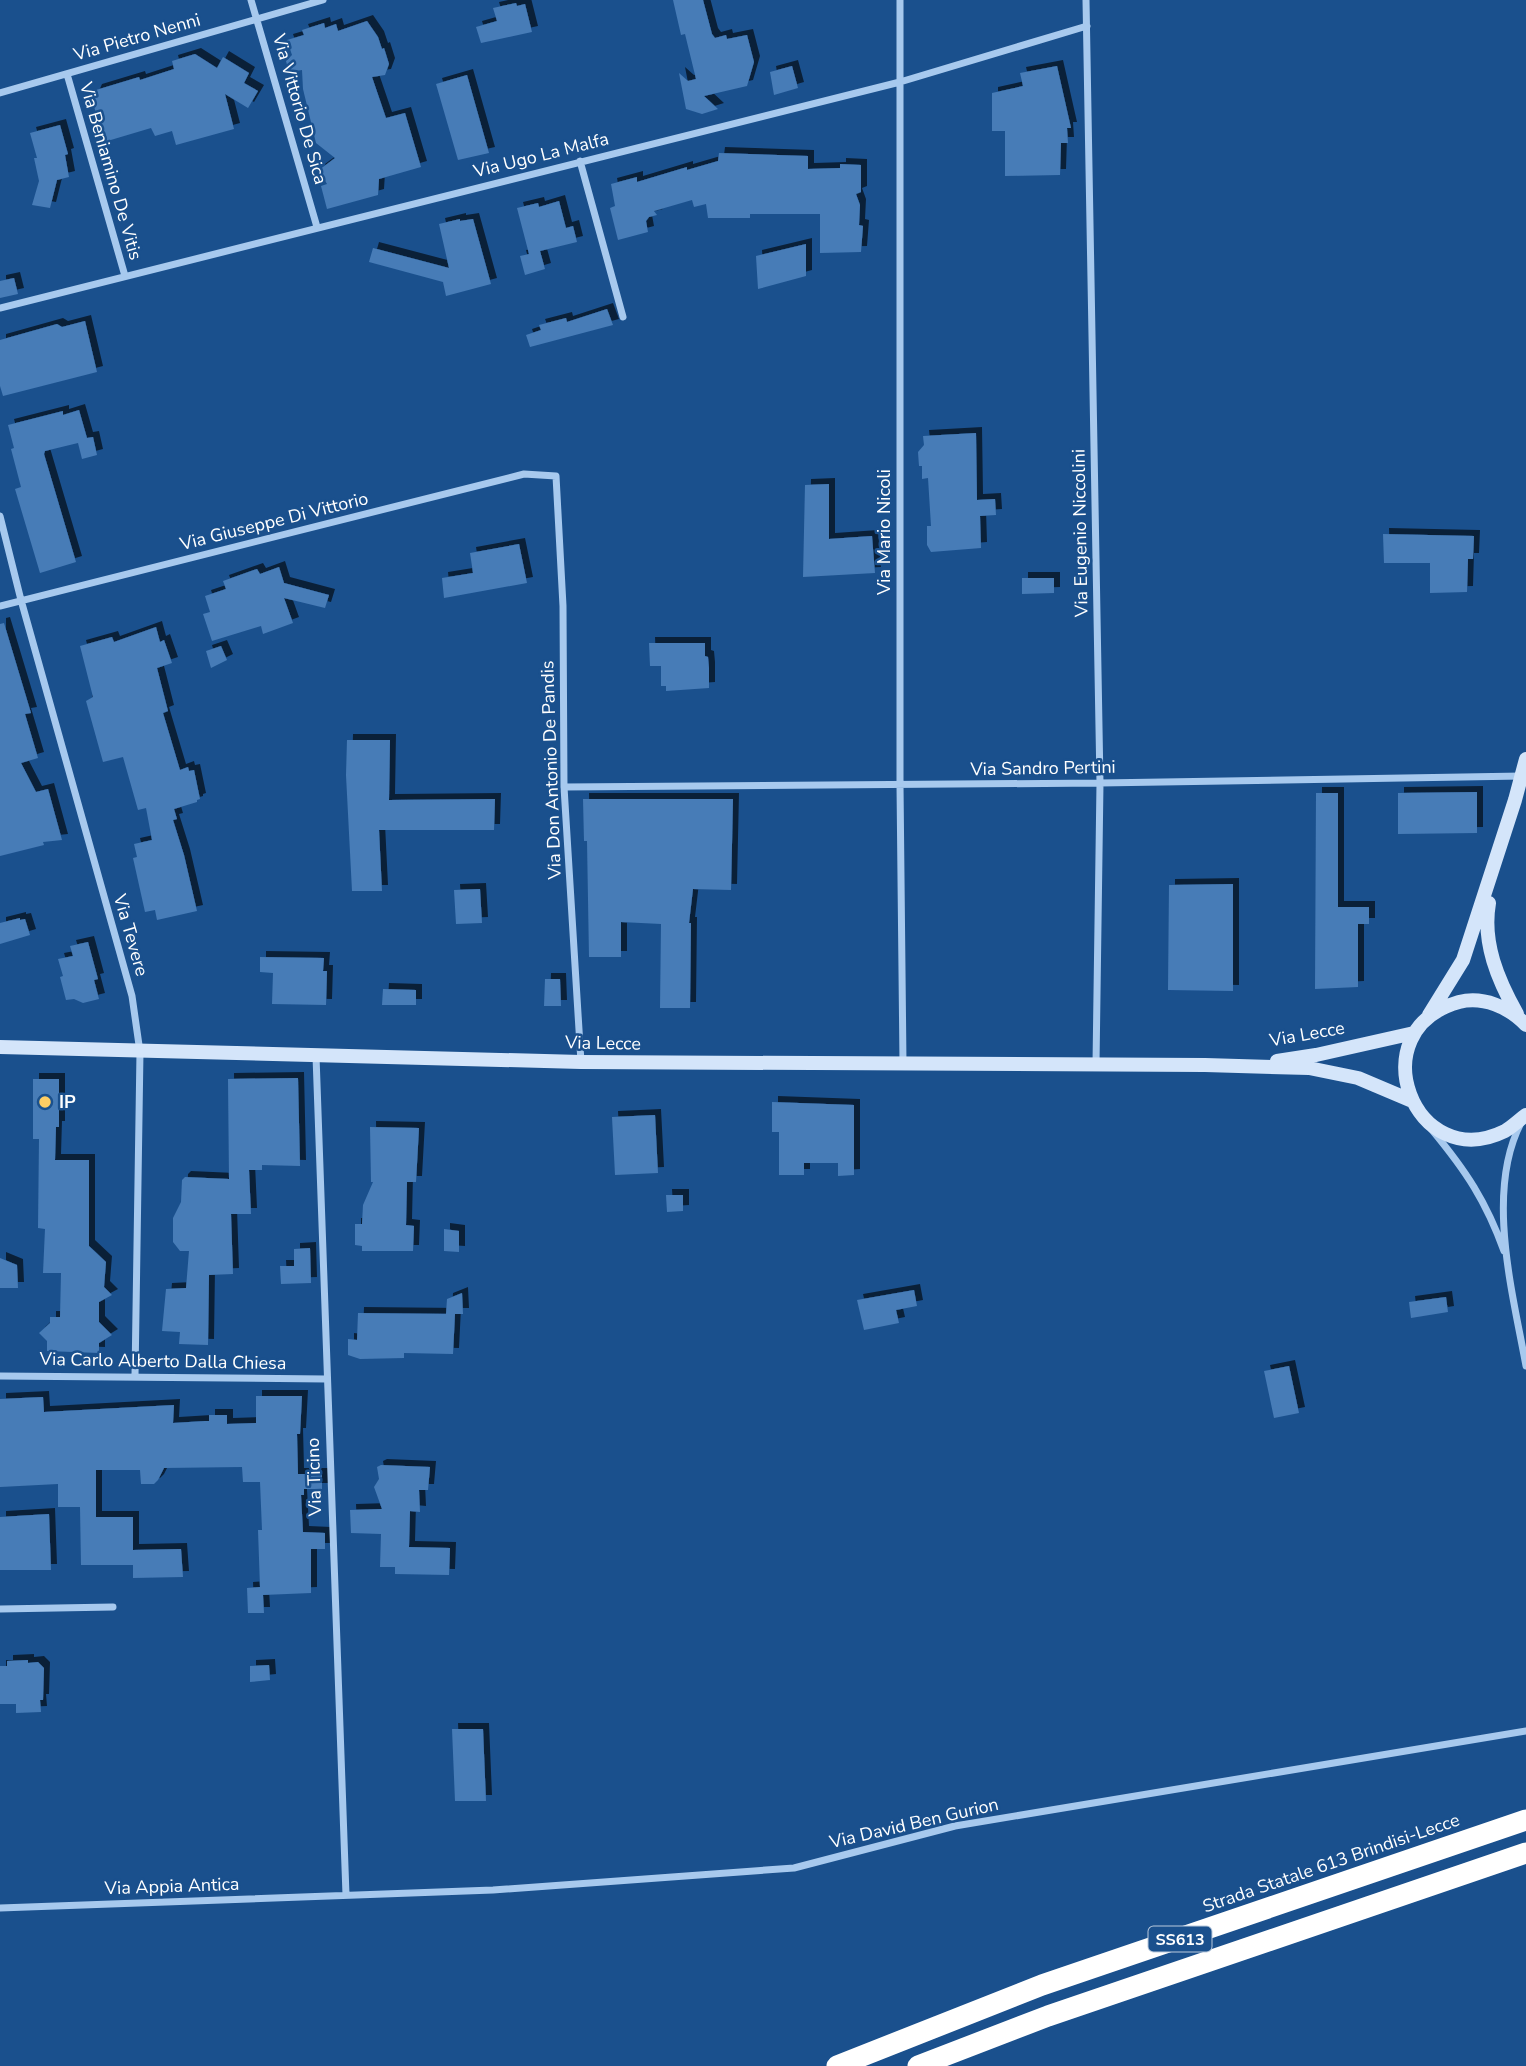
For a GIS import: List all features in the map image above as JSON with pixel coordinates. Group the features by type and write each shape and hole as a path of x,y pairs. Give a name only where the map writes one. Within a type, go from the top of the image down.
{"highway":[{"name":"Strada Statale 613 Brindisi-Lecce","path":"837,2066 1042,1985 1526,1820"},
{"name":"SS613","path":"918,2066 1048,2016 1526,1853"}],"street":[{"name":"Via Vittorio De Sica","path":"251,0 317,227"},
{"name":"Via Pietro Nenni","path":"0,93 323,0"},
{"name":"Via Mario Nicoli","path":"900,0 900,785 903,1064"},
{"name":"Via Eugenio Niccolini","path":"1086,0 1100,783 1096,1065"},
{"name":"Via Ugo La Malfa","path":"0,308 900,82 1087,26"},
{"name":"Via Beniamino De Vitis","path":"66,74 125,276"},
{"path":"580,161 623,317"},
{"name":"Via Giuseppe Di Vittorio","path":"0,606 524,474 556,475"},
{"name":"Via Don Antonio De Pandis","path":"556,475 563,606 564,787 581,1062"},
{"name":"Via Tevere","path":"0,516 132,996 140,1052 135,1376"},
{"path":"1508,1262 1484,1201 1453,1155 1410,1100 1404,1077 1405,1054 1415,1033 1463,960 1526,760"},
{"name":"Via Sandro Pertini","path":"564,787 1100,783 1521,776"},
{"path":"1496,860 1487,913 1488,940 1493,963 1505,993 1522,1022"},
{"path":"1426,1019 1443,1007 1462,1001 1482,1001 1502,1007 1522,1022"},
{"name":"Via Lecce","path":"1205,1065 1277,1061 1415,1033"},
{"name":"Via Lecce","path":"0,1047 581,1062 1205,1065 1310,1068 1358,1078 1410,1100"},
{"name":"Via Ticino","path":"316,1056 346,1895"},
{"path":"1424,1119 1442,1132 1463,1139 1486,1138 1507,1130 1525,1115"},
{"path":"1525,1115 1514,1136 1505,1186 1508,1262 1526,1366"},
{"name":"Via Carlo Alberto Dalla Chiesa","path":"0,1376 326,1379"},
{"path":"0,1609 113,1607"},
{"name":"Via David Ben Gurion","path":"346,1895 493,1890 794,1868 955,1826 1526,1731"},
{"name":"Via Appia Antica","path":"0,1908 346,1895"}],"building":[{"path":"673,0 703,0 715,38 726,35 727,39 747,35 754,62 747,86 704,96 718,109 702,114 686,109 679,73 688,81 696,79 685,34 681,35"},
{"path":"516,3 517,6 525,4 532,32 481,43 476,27 497,21 493,8"},
{"path":"367,21 378,37 382,49 384,48 389,64 385,75 372,77 386,118 405,113 421,167 379,179 378,195 327,209 321,186 327,184 319,170 335,158 316,143 303,89 302,70 289,72 286,61 292,55 287,40 304,35 302,30 324,23 325,28 336,24 338,31"},
{"path":"195,54 217,68 223,57 249,73 244,83 258,91 248,108 225,94 234,129 176,145 172,131 155,136 151,128 104,142 92,99 96,90 174,69 172,61"},
{"path":"792,66 798,88 774,95 770,72"},
{"path":"1057,66 1071,128 1067,128 1068,143 1061,143 1060,175 1005,176 1005,131 992,131 992,93 1023,86 1020,73"},
{"path":"467,75 489,153 458,160 436,84"},
{"path":"60,125 68,154 65,155 69,177 57,180 50,208 32,205 39,181 34,158 37,158 30,133"},
{"path":"719,153 808,156 808,169 840,168 840,164 861,165 861,192 856,194 860,205 859,225 863,226 861,252 820,253 820,214 750,214 750,218 708,218 706,204 694,207 692,200 654,211 657,215 646,221 648,232 618,240 610,208 615,206 611,184 637,177 637,182 687,167 687,170 718,161"},
{"path":"559,201 566,228 573,226 577,242 540,251 545,269 525,275 520,256 529,254 517,208 538,203 539,207"},
{"path":"473,219 491,284 446,296 443,282 369,262 373,248 449,268 439,224"},
{"path":"806,244 806,276 758,289 756,256"},
{"path":"14,278 18,294 0,298 0,281"},
{"path":"607,309 613,325 530,347 526,335 541,330 539,325 566,318 567,322"},
{"path":"85,321 97,372 3,396 0,386 0,340 57,324 62,327"},
{"path":"79,410 87,438 93,437 97,455 82,459 78,443 45,451 44,454 76,562 40,573 15,489 21,487 8,425 63,411 63,415"},
{"path":"976,433 977,500 995,499 996,515 980,516 981,548 931,552 927,545 927,526 931,526 928,478 922,479 918,452 924,445 923,436"},
{"path":"829,484 829,539 872,536 875,573 803,577 805,485"},
{"path":"1383,534 1474,536 1473,559 1468,559 1467,592 1430,593 1430,563 1384,563"},
{"path":"519,544 527,583 444,598 442,578 473,573 470,553"},
{"path":"279,567 284,583 329,595 325,608 284,598 293,623 263,634 261,626 212,641 203,614 210,612 205,596 226,589 223,581 257,569 260,574"},
{"path":"1022,578 1054,578 1054,593 1022,594"},
{"path":"4,623 31,713 25,714 38,758 21,763 36,792 48,789 62,840 43,842 44,845 0,856 0,624"},
{"path":"156,627 160,642 164,640 172,663 157,668 168,711 163,713 180,770 188,767 189,771 194,770 200,799 174,809 177,819 173,820 197,911 157,920 155,910 145,912 133,858 137,857 134,844 152,840 146,808 138,810 123,757 103,762 86,701 93,697 80,646 112,637 114,642"},
{"path":"649,643 705,643 709,688 666,691 666,686 661,686 661,666 650,666"},
{"path":"221,646 227,660 211,668 206,651"},
{"path":"347,740 390,740 389,800 495,799 494,830 379,830 382,891 352,891 346,775"},
{"path":"1477,792 1477,833 1398,834 1398,793"},
{"path":"1316,793 1338,793 1338,907 1369,907 1369,924 1358,924 1358,987 1315,989"},
{"path":"583,799 733,799 731,890 693,889 689,923 690,1008 660,1008 661,924 621,922 621,957 589,957 587,841 584,841"},
{"path":"1233,884 1233,991 1168,990 1169,885"},
{"path":"480,889 482,923 456,924 454,890"},
{"path":"25,919 30,935 0,944 0,923"},
{"path":"88,942 98,979 94,980 99,999 83,1003 74,999 66,1000 58,959 73,956 70,946"},
{"path":"260,957 324,958 323,971 327,971 326,1005 272,1004 273,973 260,972"},
{"path":"545,979 560,979 561,1006 544,1006"},
{"path":"383,989 416,990 416,1005 382,1005"},
{"path":"298,1078 300,1166 262,1165 262,1170 249,1170 251,1214 231,1214 233,1274 209,1275 208,1345 179,1344 180,1332 162,1331 166,1289 186,1288 189,1251 180,1251 173,1242 173,1218 181,1202 182,1180 185,1177 229,1179 228,1079"},
{"path":"33,1079 59,1079 59,1127 56,1127 55,1160 89,1160 89,1246 106,1262 104,1287 112,1295 99,1302 99,1322 112,1335 99,1343 99,1353 47,1351 47,1341 39,1333 50,1323 50,1317 60,1317 61,1273 43,1273 45,1229 38,1228 39,1139 33,1139"},
{"path":"772,1102 854,1105 854,1175 838,1176 838,1163 804,1163 804,1175 779,1175 779,1132 772,1132"},
{"path":"655,1115 658,1173 615,1175 612,1117"},
{"path":"370,1127 419,1128 416,1182 407,1182 406,1225 414,1226 413,1251 362,1251 362,1246 355,1245 355,1224 362,1224 363,1205 373,1182"},
{"path":"666,1195 683,1195 683,1211 667,1212"},
{"path":"444,1229 459,1231 459,1252 444,1251"},
{"path":"310,1248 311,1283 281,1284 280,1266 294,1266 294,1249"},
{"path":"0,1258 17,1265 18,1288 0,1288"},
{"path":"914,1290 917,1306 896,1310 899,1323 864,1330 857,1300"},
{"path":"462,1293 463,1314 446,1314 447,1299"},
{"path":"1446,1297 1448,1312 1411,1318 1409,1302"},
{"path":"358,1313 455,1314 453,1354 404,1353 404,1358 360,1359 348,1355 348,1339 357,1340"},
{"path":"1289,1366 1299,1413 1274,1418 1264,1371"},
{"path":"256,1396 302,1396 300,1434 297,1434 298,1474 322,1474 322,1489 304,1489 304,1495 301,1495 303,1532 325,1533 325,1549 311,1549 311,1593 263,1595 264,1613 248,1613 247,1588 260,1587 258,1530 262,1530 260,1482 243,1482 242,1467 164,1468 154,1484 141,1484 140,1470 96,1470 96,1517 133,1517 133,1550 181,1549 183,1577 133,1578 133,1565 81,1565 80,1507 58,1507 58,1484 0,1487 0,1399 43,1397 44,1412 174,1405 173,1423 209,1421 209,1415 227,1415 227,1424 256,1423"},
{"path":"377,1467 430,1467 428,1490 419,1490 420,1512 410,1511 409,1547 450,1548 449,1575 395,1574 395,1567 380,1567 381,1534 351,1533 350,1510 382,1509 374,1487 379,1479"},
{"path":"49,1514 51,1570 0,1570 0,1517"},
{"path":"28,1660 28,1663 38,1662 44,1668 41,1712 16,1713 16,1704 0,1704 0,1666 7,1666 7,1661"},
{"path":"269,1665 270,1680 250,1682 250,1666"},
{"path":"452,1729 483,1729 486,1801 455,1801"}],"place":[{"name":"IP","path":"45,1102"}]}
